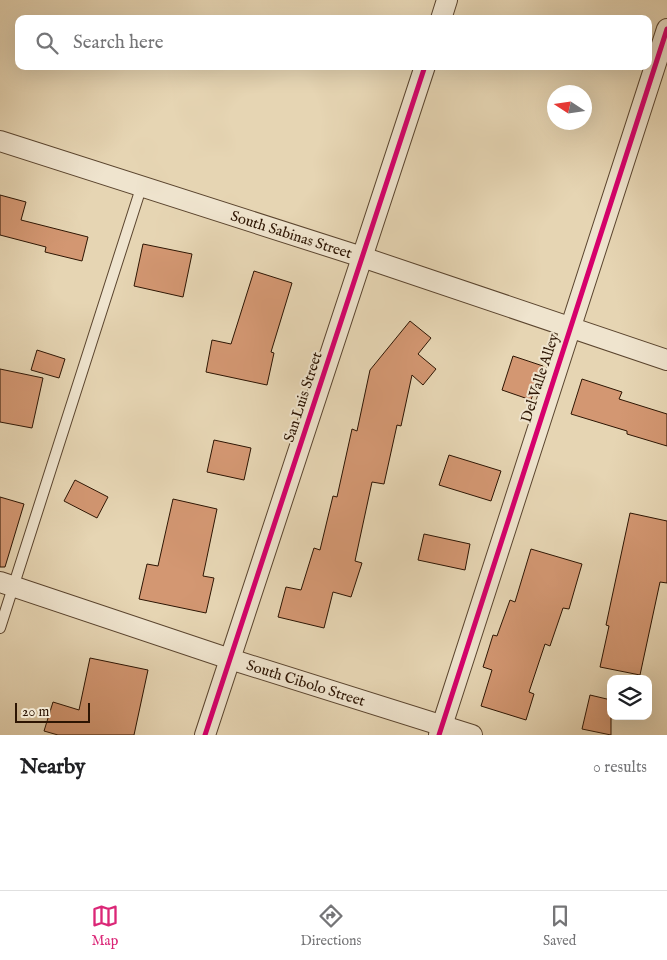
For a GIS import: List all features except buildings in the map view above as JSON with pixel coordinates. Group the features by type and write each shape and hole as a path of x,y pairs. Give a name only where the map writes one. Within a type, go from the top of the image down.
{"street":[{"path":"442,15 447,0"},
{"name":"Del Valle Alley","path":"441,730 667,29"},
{"name":"San Luis Street","path":"205,735 424,70"},
{"name":"South Sabinas Street","path":"0,141 141,188 362,257 667,360"},
{"name":"South Cibolo Street","path":"7,584 441,730 472,735"}],"lane":[{"path":"0,628 7,584 141,188"}],"cycle path":[{"path":"439,735 667,29"},
{"path":"205,735 424,70"}]}
